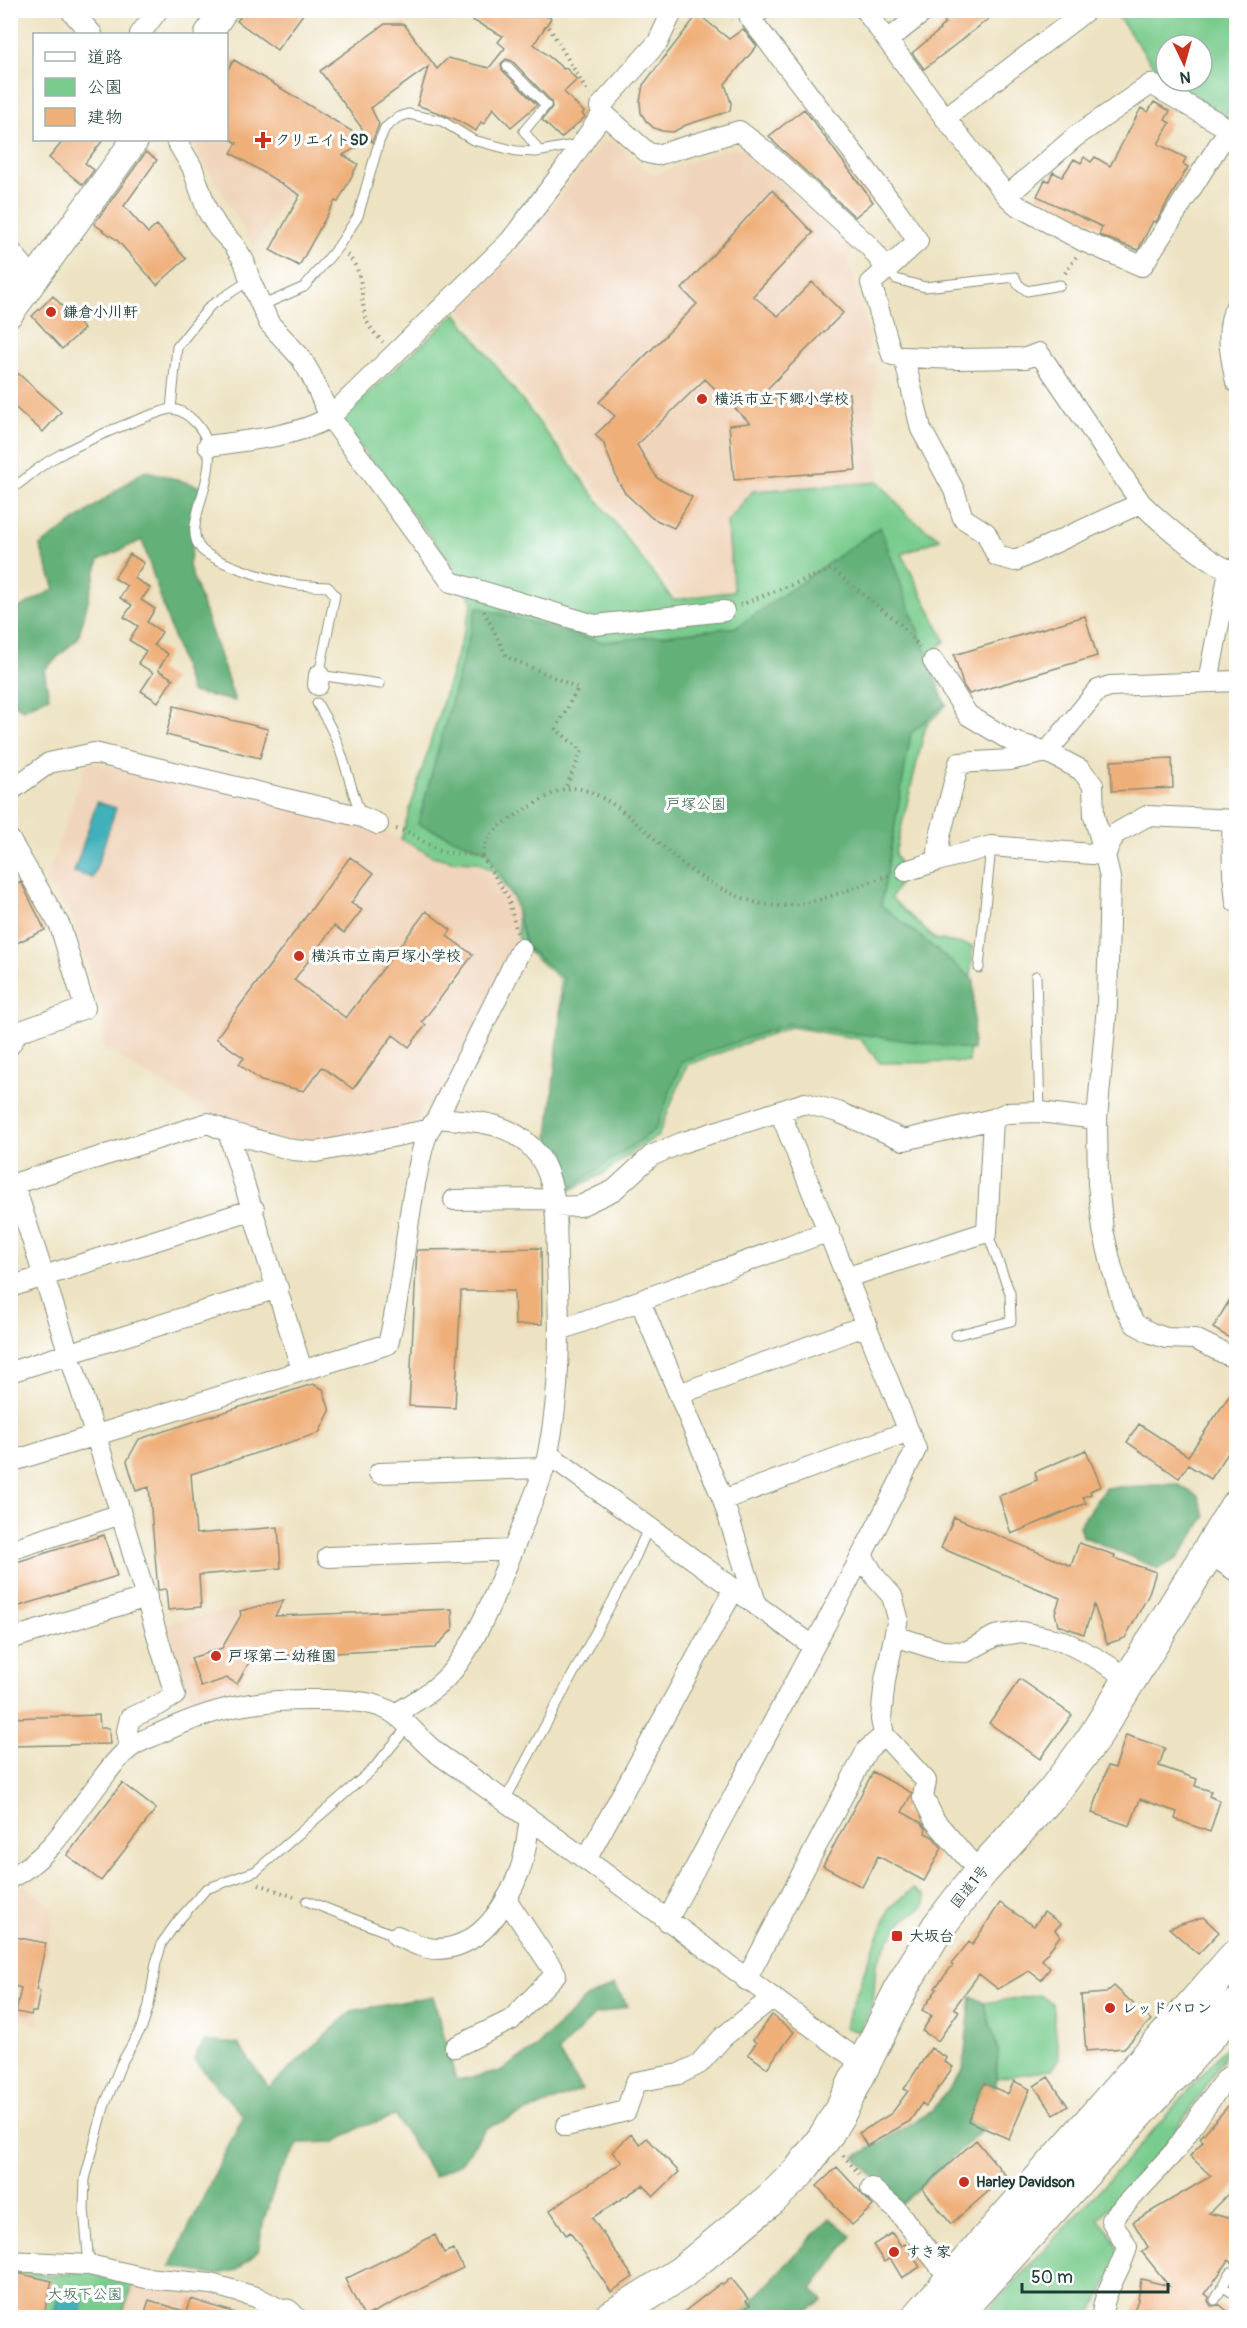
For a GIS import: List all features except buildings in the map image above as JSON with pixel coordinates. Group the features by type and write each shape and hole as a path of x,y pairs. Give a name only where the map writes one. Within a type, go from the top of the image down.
{"highway":[{"name":"国道1号","path":"610,2318 681,2273 771,2199 799,2172 825,2137 904,1983 938,1927 980,1873 1054,1791 1093,1739 1130,1679 1223,1559 1236,1507"},
{"path":"918,2318 1236,1956"},
{"path":"952,2318 1236,2006"}],"street":[{"path":"141,33 158,10"},
{"path":"208,33 224,10"},
{"path":"208,446 261,438 320,423 330,417 510,241 564,170 601,110 658,42 673,10"},
{"path":"761,10 750,18 891,202 918,241 871,283 892,355 1026,358 1040,353 1141,503 1161,523 1233,571 1208,682"},
{"path":"865,10 945,118 1007,195 1018,207 1083,240 1142,266 1233,131 1151,84 1075,137 1007,195"},
{"path":"888,40 926,10"},
{"path":"945,118 1087,10"},
{"path":"71,11 91,33"},
{"path":"601,110 648,153 657,155 739,131 764,150 869,246 887,269"},
{"path":"10,313 134,141"},
{"path":"177,141 192,166 207,210 244,261 269,323 301,358 330,417 451,582 595,625 724,611"},
{"path":"10,250 35,280"},
{"path":"1236,306 1231,316 1230,354 1236,382"},
{"path":"903,357 921,429 954,490 963,518 986,533 997,556 1015,561 1141,503"},
{"path":"933,661 968,715 1011,741 1047,752 1082,770 1093,785 1094,816 1110,878 1107,1006 1097,1119 1098,1184 1112,1268 1123,1304 1135,1324 1166,1338 1195,1339 1236,1359"},
{"path":"938,861 940,836 959,763 1010,760 1047,752 1098,690 1110,686 1236,681"},
{"path":"10,791 49,763 94,753 370,821"},
{"path":"1105,855 1115,834 1148,816 1234,820 1233,873 1236,902"},
{"path":"10,840 60,926 85,1008 18,1032 10,1045"},
{"path":"906,871 992,846 1105,855"},
{"path":"10,1462 388,1344 395,1319 408,1216 432,1124 521,949"},
{"path":"454,1200 580,1206 614,1190 651,1156 681,1143 805,1103 838,1112 904,1140 993,1119 1007,1113 1040,1112 1097,1119"},
{"path":"666,1921 863,1557 916,1449 780,1112"},
{"path":"848,1277 987,1232 993,1119"},
{"path":"130,1748 127,1731 130,1718 175,1695 96,1435 45,1276 12,1185 208,1123 228,1132 292,1150 316,1152 432,1124 497,1125 525,1141 540,1158 549,1179 554,1203 560,1330 556,1396 546,1461 513,1550 466,1650 445,1679 420,1699 403,1719"},
{"path":"228,1132 303,1370"},
{"path":"10,1287 254,1209"},
{"path":"560,1330 829,1231"},
{"path":"10,1372 278,1288"},
{"path":"640,1301 723,1500 757,1606"},
{"path":"679,1394 867,1325"},
{"path":"723,1500 909,1431"},
{"path":"379,1473 546,1461 649,1526 813,1646"},
{"path":"10,1550 121,1514"},
{"path":"328,1557 513,1550"},
{"path":"863,1557 876,1578 892,1596 898,1618 885,1680 881,1719 884,1735 926,1781 923,1797 935,1821 980,1873"},
{"path":"586,1860 734,1589"},
{"path":"10,1639 147,1597"},
{"path":"895,1636 942,1651 966,1652 995,1636 1022,1632 1063,1641 1130,1679"},
{"path":"10,1878 25,1870 49,1848 110,1768 130,1748 199,1716 242,1704 281,1699 372,1704 403,1719 429,1748 505,1800 746,1980 863,2064"},
{"path":"746,1980 867,1750 884,1735"},
{"path":"397,1936 437,1949 458,1945 478,1935 500,1911 521,1868 530,1819"},
{"path":"455,2047 511,2020 556,1974 506,1899"},
{"path":"566,2126 626,2111 636,2082 679,2074 699,2064 723,2037 772,1998"},
{"path":"1102,2318 1102,2305 1124,2261 1127,2247 1111,2220 1174,2151 1220,2086 1228,2077 1236,2079"},
{"path":"871,2188 896,2209 950,2279"},
{"path":"10,2261 89,2265 146,2278 211,2284 256,2297 290,2315"}],"lane":[{"path":"507,66 546,105 524,131 539,151"},
{"path":"261,306 304,287 338,247 358,216 379,142 386,128 397,118 408,114 442,121 473,140 516,151 539,151 581,143"},
{"path":"887,269 896,279 925,287 1015,277 1018,284 1027,291 1060,285"},
{"path":"171,409 177,347 210,306 250,280"},
{"path":"10,490 52,458 122,426 171,409 188,415 198,426 208,446 210,470 195,519 196,539 202,550 243,569 287,583 328,587 335,595 318,688 370,821"},
{"path":"318,688 380,684"},
{"path":"979,968 992,846"},
{"path":"1036,976 1040,1112"},
{"path":"956,1335 1011,1321 1010,1293 987,1232"},
{"path":"505,1800 633,1565 649,1526"},
{"path":"89,2265 84,2218 85,2179 104,2107 121,2064 143,2025 150,2005 156,1963 162,1943 206,1889 256,1871 373,1769 403,1719"},
{"path":"307,1901 397,1936"},
{"path":"1215,2300 1231,2272"},
{"path":"1223,2287 1236,2295"}],"path":[{"path":"549,27 593,103 601,110"},
{"path":"338,247 355,262 363,290 362,302 366,322 377,336"},
{"path":"1065,273 1074,261"},
{"path":"724,611 832,569 900,624 933,661"},
{"path":"473,589 507,657 578,688 556,729 582,752 565,789"},
{"path":"482,856 489,837 524,810 565,789 586,790 618,807 685,865 733,895 760,903 784,906 826,898 906,871"},
{"path":"370,821 408,832 441,852 482,856"},
{"path":"482,856 508,897 521,949"},
{"path":"242,1875 307,1901"}],"shaded area":[{"path":"228,54 334,116 254,247 192,141 228,141"},
{"name":"横浜市立下郷小学校","path":"613,141 653,175 733,147 743,149 854,249 848,256 869,340 867,364 876,365 873,433 879,482 753,491 727,522 734,591 676,595 461,308 522,246 602,142"},
{"name":"横浜市立南戸塚小学校","path":"94,763 350,820 401,839 432,856 452,861 478,862 493,871 516,902 519,944 433,1109 425,1105 412,1127 307,1148 255,1133 216,1116 103,1048 103,1016 74,919 46,882 86,764"},
{"path":"10,851 54,930 11,951 10,951"},
{"name":"戸塚第二 幼稚園","path":"289,1596 238,1687 193,1705 165,1624"},
{"path":"23,1885 53,1908 38,2024 11,2018 10,1892"},
{"path":"133,2285 208,2295 273,2317 121,2318"}],"green space":[{"path":"1114,11 1236,11 1236,101 1226,116 1189,93 1214,93 1214,33 1154,33 1154,67"},
{"name":"戸塚公園","path":"456,313 673,600 734,591 727,522 753,491 879,482 908,516 940,539 902,554 945,641 918,665 947,705 926,725 895,853 904,875 891,898 935,939 972,946 969,1062 880,1063 860,1039 790,1027 687,1065 658,1136 636,1149 606,1172 571,1190 561,1188 546,1154 561,1097 560,979 519,944 516,902 493,871 477,862 452,861 432,856 401,839 473,602 454,567 339,420"},
{"path":"145,470 202,487 189,566 235,701 191,692 142,540 99,560 78,638 44,670 49,697 23,709 11,702 11,612 55,589 40,546"},
{"name":"戸塚公園","path":"880,527 945,704 911,733 881,905 974,980 973,1050 788,1024 682,1061 656,1129 567,1191 547,1149 564,978 526,947 512,892 486,851 418,824 477,607 602,642 737,627"},
{"path":"1176,1484 1198,1496 1205,1517 1178,1558 1159,1569 1082,1536 1079,1526 1105,1488"},
{"path":"913,1889 925,1896 925,1905 903,1921 876,1964 873,2004 859,2032 844,2027 890,1908"},
{"path":"614,1985 628,2006 595,2015 558,2052 582,2090 486,2128 461,2163 434,2176 395,2116 360,2127 336,2142 299,2143 279,2174 264,2219 258,2251 237,2270 213,2275 170,2266 243,2116 194,2060 204,2041 238,2044 269,2088 352,2011 433,1996 456,2080 499,2072 535,2049 586,1998"},
{"path":"1039,1995 1052,2003 1059,2058 1051,2070 996,2078 998,2051 984,2003"},
{"path":"971,1996 984,2003 998,2051 992,2121 900,2206 855,2157 931,2112 963,2070"},
{"path":"1236,2036 1236,2040 1169,2141 1098,2219 1114,2239 1117,2255 1116,2263 1092,2317 981,2318 1128,2159"},
{"path":"830,2218 852,2236 812,2289 823,2301 798,2317 736,2318"},
{"name":"大坂下公園","path":"11,2267 51,2276 90,2270 133,2285 121,2317 11,2318"}],"water":[{"path":"97,802 116,808 93,878 74,872"},
{"path":"59,2294 84,2300 80,2317 53,2317"}],"place":[{"name":"クリエイトSD","path":"263,140"},
{"name":"鎌倉小川軒","path":"51,312"},
{"name":"横浜市立下郷小学校","path":"702,399"},
{"name":"横浜市立南戸塚小学校","path":"299,956"},
{"name":"戸塚第二 幼稚園","path":"216,1656"},
{"name":"大坂台","path":"897,1936"},
{"name":"レッドバロン","path":"1110,2008"},
{"name":"Harley Davidson","path":"964,2182"},
{"name":"すき家","path":"894,2252"}]}
